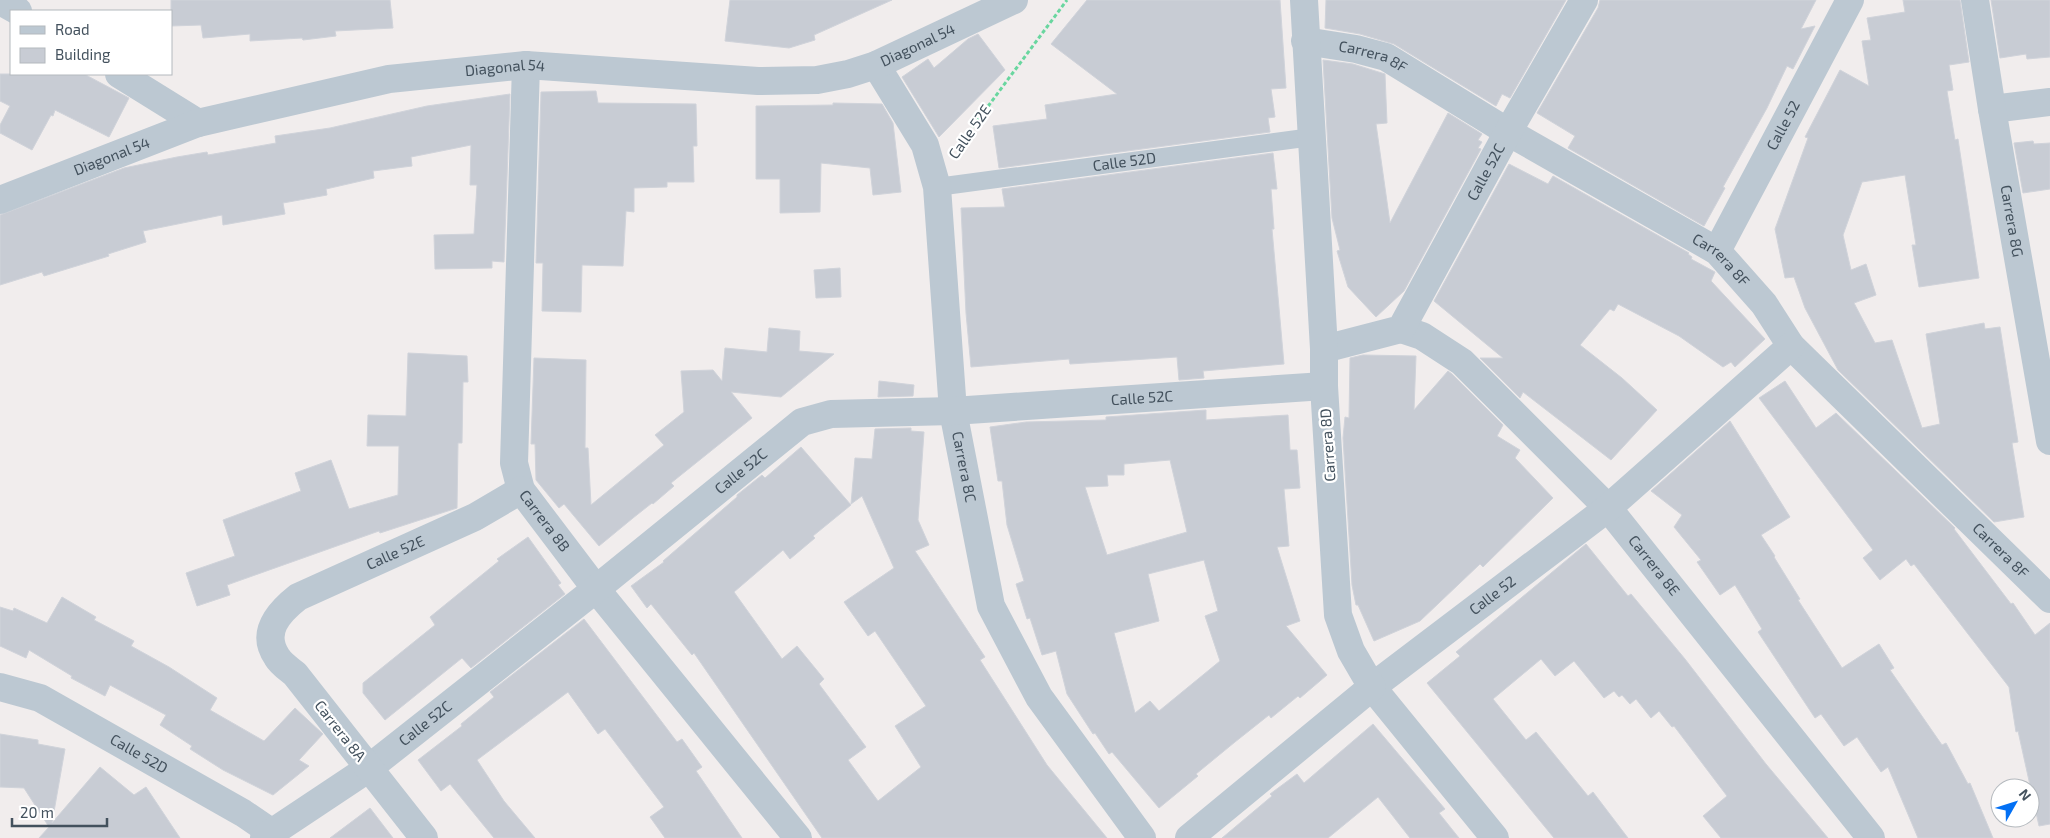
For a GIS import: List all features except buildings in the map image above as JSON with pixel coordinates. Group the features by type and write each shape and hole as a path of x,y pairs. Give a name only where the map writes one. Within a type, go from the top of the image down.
{"street":[{"name":"Diagonal 54","path":"0,200 198,123 389,78 526,65 758,81 817,80 848,74 876,65 1014,0"},
{"name":"Carrera 8D","path":"1304,0 1338,615 1351,651 1372,687 1495,838"},
{"name":"Calle 52C","path":"1401,329 1508,132 1584,0"},
{"name":"Calle 52","path":"1717,251 1850,0"},
{"name":"Carrera 8G","path":"1975,0 1992,109 2043,362 2050,441"},
{"path":"0,1 16,10"},
{"name":"Carrera 8F","path":"1305,41 1356,49 1386,57 1508,132 1717,251 1764,304 1791,346 2050,599"},
{"name":"Carrera 8B","path":"526,65 514,463 522,490 596,589 798,838"},
{"name":"Carrera 8C","path":"876,65 925,145 937,187 953,411 991,606 1039,697 1142,838"},
{"path":"121,75 198,123"},
{"path":"1992,109 2050,102"},
{"path":"1324,349 1401,329"},
{"name":"Carrera 8E","path":"1401,329 1422,336 1462,362 1608,508 1871,838"},
{"name":"Calle 52","path":"1189,838 1372,687 1608,508 1791,346"},
{"name":"Calle 52C","path":"268,835 369,768 596,589 802,422 831,414 953,411 1324,386"},
{"name":"Calle 52E","path":"274,621 282,610 298,597 475,517 522,490"},
{"name":"Carrera 8A","path":"274,621 271,645 278,658 294,674 424,838"},
{"name":"Calle 52D","path":"0,687 40,698 243,813 268,835"}],"lane":[{"name":"Calle 52D","path":"937,187 1312,138"}],"path":[{"name":"Calle 52E","path":"937,187 951,157 1067,0"}]}
